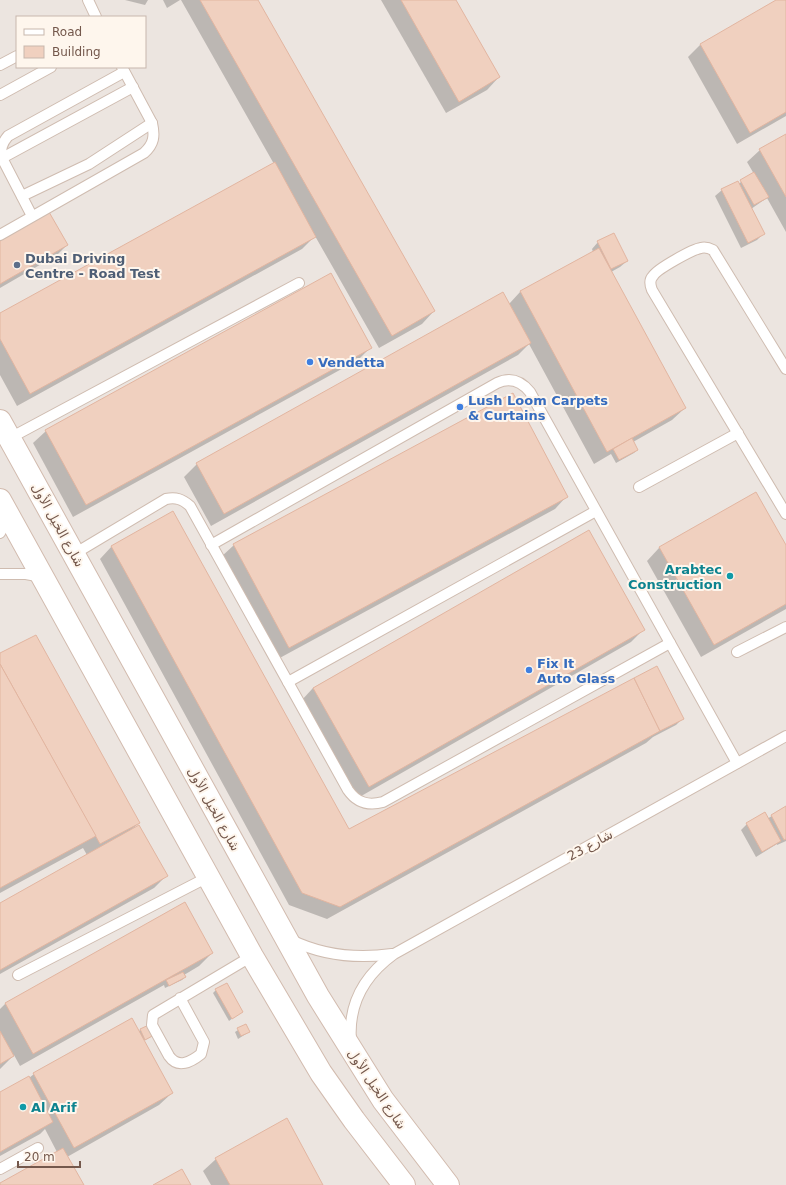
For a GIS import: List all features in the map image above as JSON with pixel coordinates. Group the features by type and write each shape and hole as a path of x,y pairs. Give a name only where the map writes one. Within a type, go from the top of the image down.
{"main road":[{"name":"شارع الخيل الأول","path":"5,429 318,996 354,1055 388,1106 448,1185"},
{"path":"3,516 42,577 210,876 252,956 322,1074 354,1120 404,1185"}],"lane":[{"path":"88,0 94,16"},
{"path":"0,65 16,57"},
{"path":"0,95 49,68"},
{"path":"0,235 144,153 153,141 155,134 152,123 123,69 8,136 1,146 0,152 2,158 32,216"},
{"path":"2,158 132,87"},
{"path":"22,196 89,164 152,123"},
{"path":"0,223 13,227"},
{"path":"786,370 713,250 708,248 698,248 655,273 652,277 650,286 652,290 786,514"},
{"path":"5,429 299,283"},
{"path":"211,545 497,383 509,380 521,383 530,392 737,763"},
{"path":"640,487 738,433"},
{"path":"74,554 160,502 172,498 185,502 190,506 348,790 358,801 365,804 383,802 670,643"},
{"path":"288,682 596,511"},
{"path":"0,574 26,574 42,577"},
{"path":"737,652 786,627"},
{"name":"شارع 23","path":"354,1055 351,1024 358,995 373,972 394,954 786,736"},
{"path":"18,975 210,876"},
{"name":"شارع 23","path":"285,937 302,945 338,956 357,958 394,954"},
{"path":"180,998 204,1042 201,1054 186,1063 180,1064 172,1060 169,1056 152,1025 151,1020 158,1011 180,998 252,956"},
{"path":"0,1169 38,1148"}],"shaded area":[{"path":"0,0 786,0 786,1185 0,1185"}],"building":[{"path":"200,0 258,0 435,311 392,336"},
{"path":"401,0 456,0 500,77 459,102"},
{"path":"776,0 786,0 786,112 750,133 700,44"},
{"path":"786,134 786,197 759,149"},
{"path":"275,162 316,237 30,394 0,339 0,313"},
{"path":"754,172 769,197 754,205 740,180"},
{"path":"738,181 765,234 748,243 721,189"},
{"name":"Dubai Driving Centre - Road Test","path":"49,212 68,245 0,284 0,241"},
{"path":"614,233 628,261 611,269 597,241"},
{"path":"599,248 686,408 607,452 520,291"},
{"path":"331,273 372,348 86,505 45,430"},
{"path":"503,292 531,343 224,514 196,463"},
{"path":"513,393 568,497 289,648 233,544"},
{"path":"632,438 638,450 619,460 613,449"},
{"name":"Arabtec Construction","path":"756,492 786,545 786,604 714,645 659,547"},
{"path":"173,511 349,829 634,678 660,731 340,907 302,893 111,546"},
{"path":"589,530 645,630 369,787 313,688"},
{"path":"36,635 140,823 100,844 0,664 0,653"},
{"path":"0,664 96,836 0,888"},
{"path":"657,666 684,719 660,731 634,678"},
{"path":"786,806 786,839 784,840 771,815"},
{"path":"765,812 781,841 762,852 746,823"},
{"path":"139,825 168,876 0,970 0,903"},
{"path":"185,902 213,953 33,1054 5,1003"},
{"path":"183,972 186,977 169,986 166,980"},
{"path":"227,983 243,1012 232,1019 215,989"},
{"path":"132,1018 173,1093 74,1148 33,1073"},
{"path":"151,1024 156,1034 145,1040 140,1029"},
{"path":"246,1024 250,1032 241,1036 237,1028"},
{"path":"0,1031 14,1056 0,1064"},
{"name":"Al Arif","path":"29,1076 53,1122 0,1152 0,1092"},
{"path":"287,1118 323,1185 230,1185 215,1158"},
{"path":"63,1148 84,1185 0,1185 0,1183"},
{"path":"182,1169 191,1185 153,1185"}],"place":[{"name":"Dubai Driving Centre - Road Test","path":"17,265"},
{"name":"Vendetta","path":"310,362"},
{"name":"Lush Loom Carpets & Curtains","path":"460,407"},
{"name":"Arabtec Construction","path":"730,576"},
{"name":"Fix It Auto Glass","path":"529,670"},
{"name":"Al Arif","path":"23,1107"}]}
